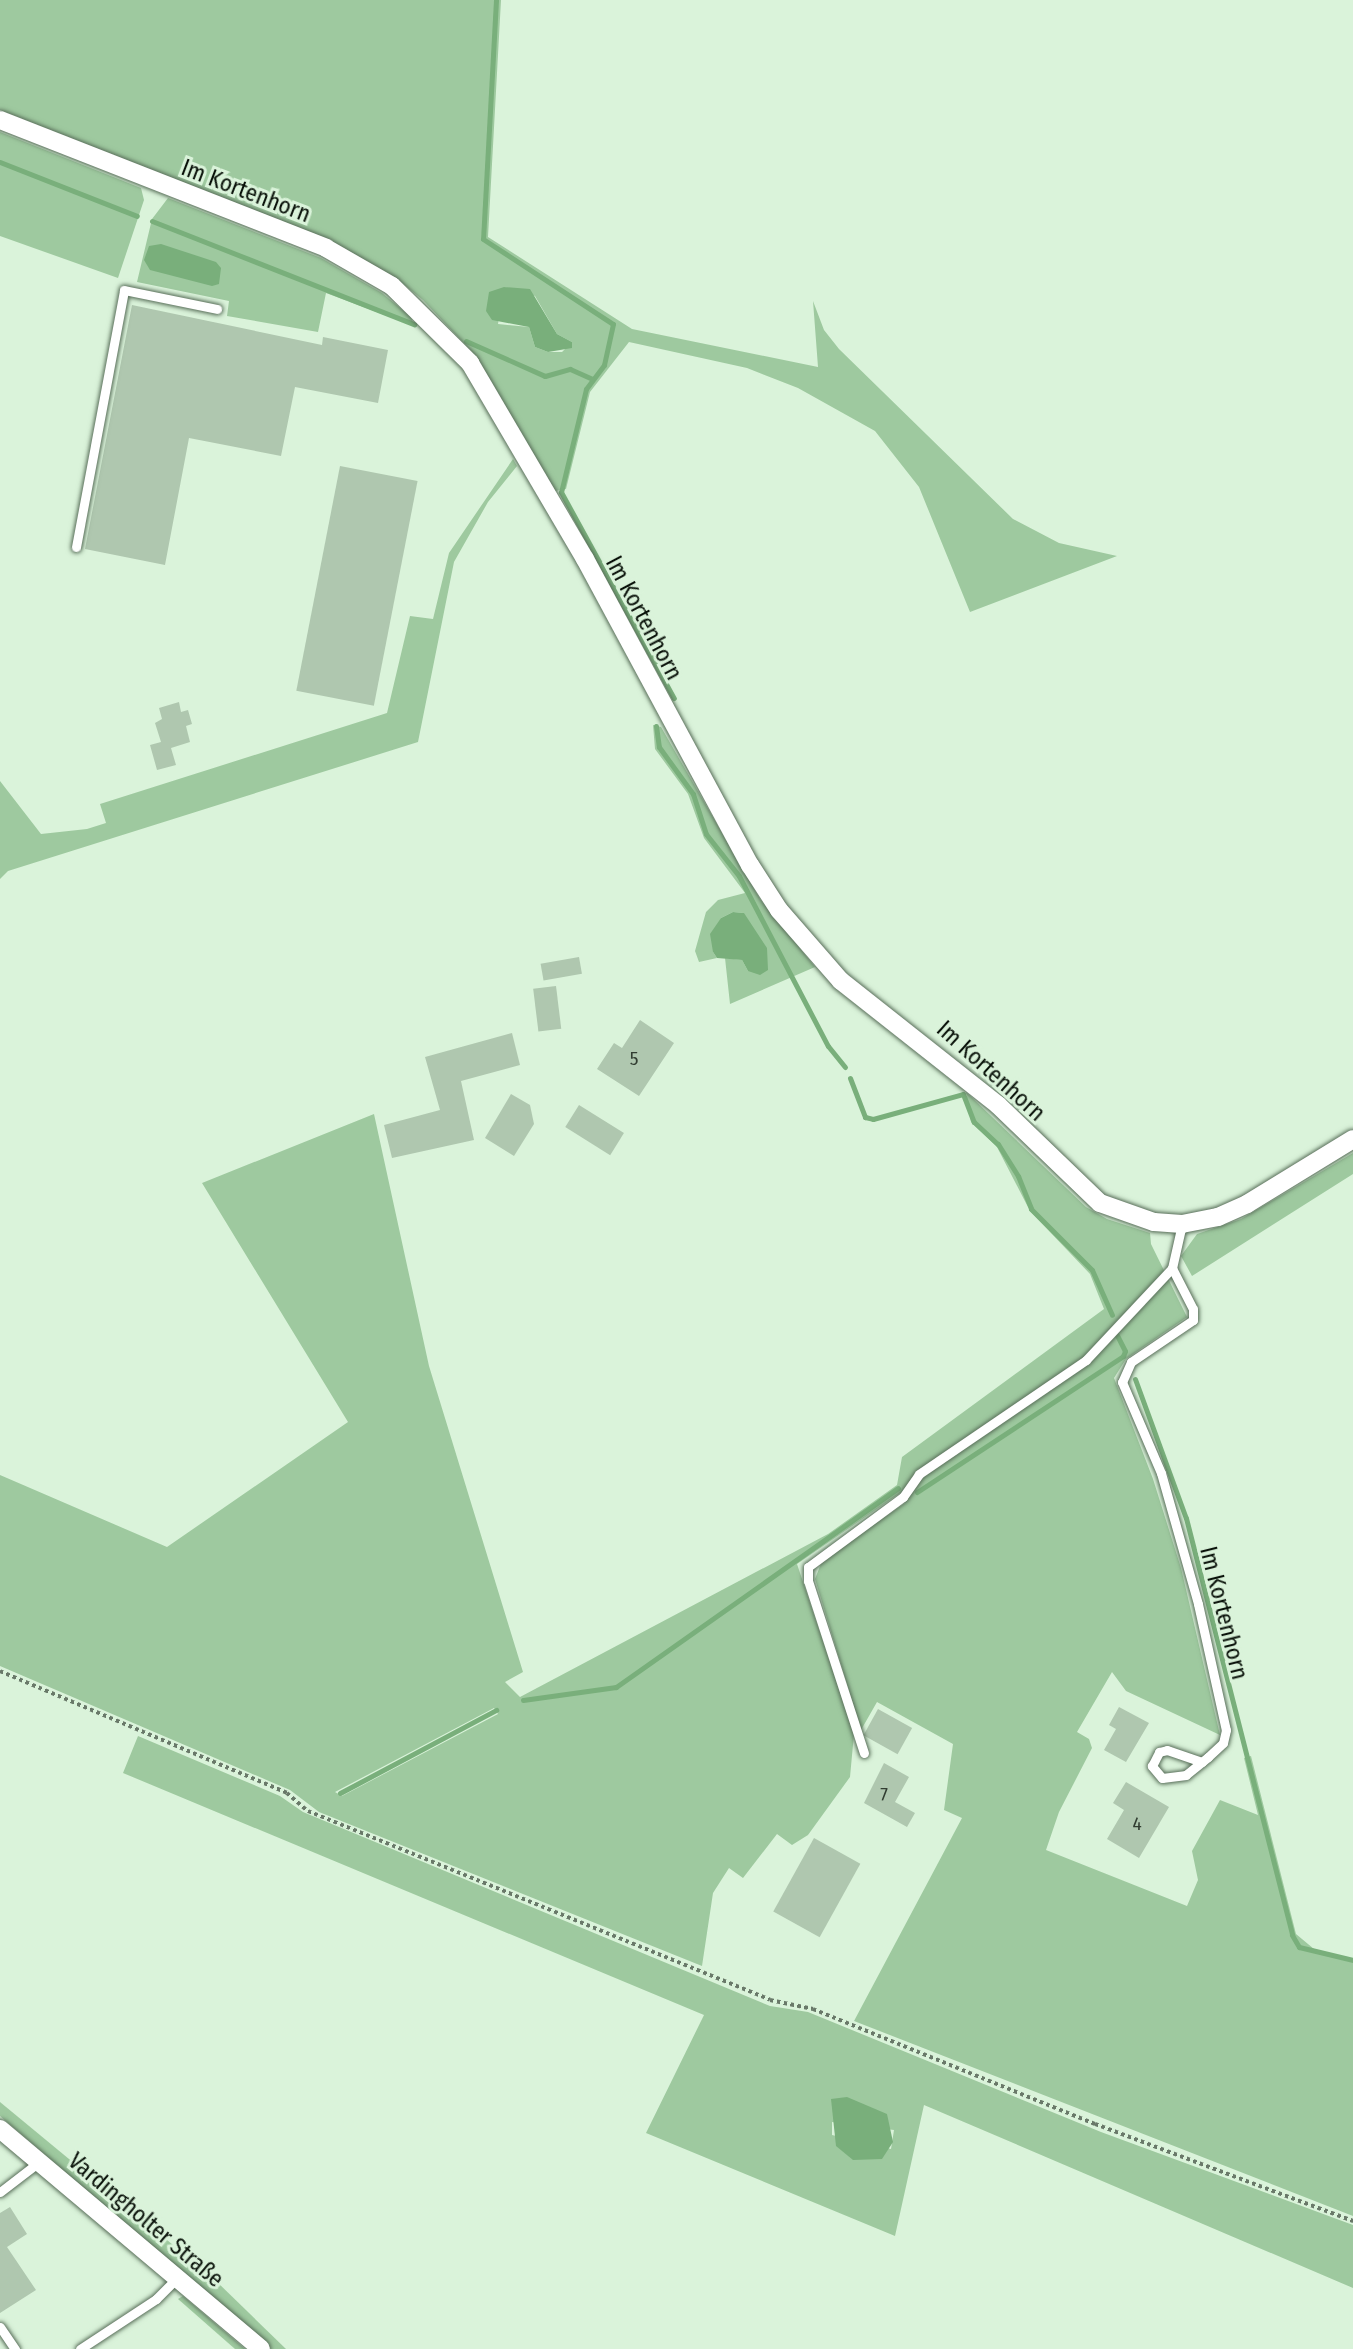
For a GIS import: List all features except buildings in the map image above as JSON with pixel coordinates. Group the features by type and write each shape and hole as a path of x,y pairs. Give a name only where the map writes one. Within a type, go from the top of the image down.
{"street":[{"name":"Im Kortenhorn","path":"0,120 326,248 392,286 470,363 585,559 750,865 808,945 841,981 998,1105 1100,1203 1154,1222 1182,1224 1247,1205 1353,1139"},
{"name":"Vardingholter Straße","path":"0,2129 261,2349"}],"lane":[{"path":"76,547 124,290 217,309"},
{"path":"864,1753 808,1581 808,1567 903,1497 919,1475 1086,1360 1172,1268 1182,1224"},
{"name":"Im Kortenhorn","path":"1172,1268 1193,1308 1194,1320 1131,1362 1122,1382 1164,1484 1226,1730 1223,1743 1202,1762 1173,1780 1155,1773 1152,1766 1159,1752 1167,1749 1202,1762"},
{"path":"0,2192 39,2162"},
{"path":"80,2349 156,2299 177,2278"},
{"path":"0,2326 16,2349"}],"path":[{"path":"0,1671 287,1793 308,1811 770,2000 813,2009 1095,2124 1353,2221"}],"shaded area":[{"path":"0,0 501,0 488,237 632,329 818,367 813,301 824,330 839,349 1013,519 1059,543 1117,556 970,612 919,487 875,431 798,388 747,368 629,342 590,392 566,489 555,491 475,355 423,300 396,278 330,240 0,110","holes":["504,287 535,296 557,334 572,342 562,352 548,352 535,347 529,327 498,324"]},
{"path":"0,132 141,188 144,200 118,278 0,236"},
{"path":"168,198 321,258 382,293 411,317 414,326 326,293 318,332 227,316 229,301 137,282 152,219"},
{"path":"161,244 216,262 221,268 219,284 212,286 150,270 144,260 149,246"},
{"path":"504,287 530,289 557,334 572,342 572,348 548,352 535,347 529,327 492,320 486,311 489,292"},
{"path":"513,459 517,466 488,502 454,562 418,742 8,871 0,879 0,781 41,834 87,829 106,823 100,804 387,713 410,616 433,619 449,553"},
{"path":"653,725 661,727 760,899 815,967 730,1004 725,958 742,960 748,971 744,913 733,912 721,918 713,952 717,958 699,962 695,951 706,912 718,900 745,893 704,838 688,794 655,749"},
{"path":"733,912 744,913 767,948 768,970 760,975 748,971 742,960 717,958 713,952 710,934 721,918"},
{"path":"966,1092 1086,1207 1107,1219 1150,1233 1151,1244 1187,1317 1126,1359 1114,1378 1153,1479 1181,1568 1220,1735 1126,1691 1112,1672 1077,1732 1089,1739 1092,1748 1059,1812 1046,1850 1187,1906 1198,1880 1192,1851 1220,1800 1258,1815 1244,1758 1251,1756 1296,1934 1314,1949 1353,1960 1353,2216 854,2021 962,1818 944,1810 953,1744 877,1702 861,1730 815,1579 822,1561 905,1503 900,1493 797,1564 854,1734 850,1777 808,1835 792,1845 777,1834 743,1878 729,1868 713,1893 702,1966 319,1812 290,1790 0,1666 0,1475 167,1547 348,1422 202,1183 374,1114 429,1366 523,1672 505,1682 520,1697 828,1534 897,1485 902,1457 1104,1309 1090,1274 1030,1211 997,1147 971,1122","holes":["494,1708 498,1714 342,1796 335,1792"]},
{"path":"1353,1153 1353,1174 1192,1276 1181,1256 1197,1234 1241,1219"},
{"path":"138,1736 280,1796 303,1812 770,2006 808,2012 1101,2132 1353,2225 1353,2288 924,2105 895,2236 646,2133 704,2015 123,1773","holes":["832,2122 894,2130 891,2149 832,2135"]},
{"path":"847,2097 887,2114 893,2142 882,2159 853,2160 836,2146 831,2099"},
{"path":"0,2102 213,2278 286,2349 271,2349 0,2116"},
{"path":"183,2296 245,2349 235,2349 178,2299"}],"waterway":[{"path":"496,0 483,239 613,324 604,365 586,389 561,492 674,698"},
{"path":"0,162 137,216"},
{"path":"152,221 414,324"},
{"path":"466,341 545,376 570,369 592,379"},
{"path":"656,726 659,747 693,794 706,834 739,876 828,1046 845,1067"},
{"path":"850,1078 865,1117 873,1119 963,1094 974,1122 998,1144 1018,1176 1031,1209 1092,1270 1112,1315"},
{"path":"917,1492 1123,1356 1125,1351 1117,1335"},
{"path":"1135,1379 1186,1518 1292,1935 1299,1947 1353,1960"},
{"path":"523,1700 616,1687 898,1488"},
{"path":"340,1793 496,1710"}]}
